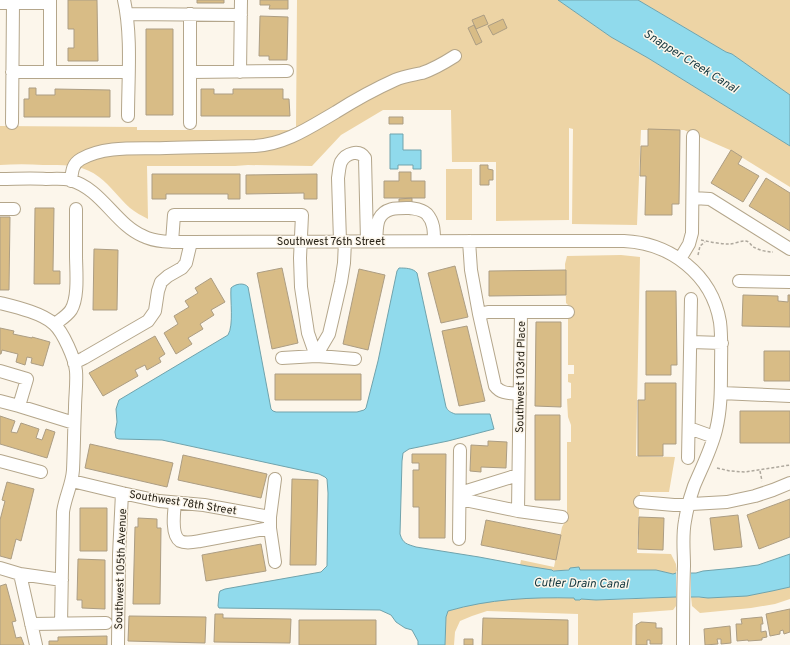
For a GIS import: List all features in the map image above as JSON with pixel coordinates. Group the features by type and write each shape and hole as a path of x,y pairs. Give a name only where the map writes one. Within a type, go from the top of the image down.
{"street":[{"path":"124,0 127,14 128,37 128,116"},
{"path":"240,72 241,0"},
{"path":"0,3 50,1 50,72"},
{"path":"12,3 12,123"},
{"path":"127,14 241,15"},
{"path":"190,14 190,123"},
{"path":"71,181 74,165 80,160 109,150 137,148 266,146 279,142 307,129 363,95 397,79 423,72 440,65 454,56"},
{"path":"12,72 128,72"},
{"path":"190,72 287,72"},
{"path":"680,259 691,238 693,198 693,136"},
{"path":"316,356 329,334 344,263 338,178 339,169 344,157 355,152 362,154 365,158 367,215 372,241"},
{"name":"Southwest 76th Street","path":"0,179 54,179 71,181 96,195 129,228 138,234 148,238 172,242 629,241 640,242 657,247 680,259 701,279 712,297 719,316 722,343 721,393 718,418 714,437 694,487 684,530 683,645"},
{"path":"693,198 710,199 790,249"},
{"path":"372,241 380,217 385,212 394,208 417,209 427,213 433,223 434,241"},
{"path":"0,209 14,209"},
{"path":"55,324 66,316 74,303 76,275 76,209"},
{"path":"172,242 174,216 302,215 300,287 308,333 316,356"},
{"path":"367,215 380,217"},
{"path":"469,241 471,270 478,314 495,386 498,390 505,393 520,394"},
{"path":"74,363 148,321 155,311 161,282 182,268 186,263 191,242"},
{"path":"739,281 790,282"},
{"path":"688,458 691,299"},
{"path":"0,304 31,312 55,324 67,345 76,370 72,480 63,512 61,624"},
{"name":"Southwest 103rd Place","path":"478,314 488,312 521,312 518,511"},
{"path":"521,312 568,312"},
{"path":"691,342 722,343"},
{"path":"282,358 316,356 355,359"},
{"path":"0,371 27,379 19,406"},
{"path":"721,393 790,396"},
{"path":"0,401 74,422"},
{"path":"689,428 714,437"},
{"path":"459,539 460,450"},
{"path":"0,461 41,472"},
{"path":"460,496 518,475"},
{"path":"275,479 270,522 275,562"},
{"name":"Southwest 78th Street","path":"72,480 159,501 204,505 270,522"},
{"path":"640,502 689,505 727,502 765,493 790,483"},
{"name":"Southwest 105th Avenue","path":"118,645 122,493"},
{"path":"460,496 518,511 562,517"},
{"path":"175,503 174,531 176,536 182,542 200,541 270,522"},
{"path":"0,568 20,574 62,580"},
{"path":"20,574 36,645"},
{"path":"31,624 106,624"}],"path":[{"path":"700,240 729,244 745,241 766,252 776,251"},
{"path":"698,255 700,246 706,241"},
{"path":"717,468 741,472 790,466"},
{"path":"760,470 763,482"}],"shaded area":[{"path":"297,0 558,0 611,37 648,58 790,146 790,187 730,150 684,130 641,130 637,225 572,224 573,129 569,128 569,220 496,221 496,162 452,162 451,110 383,110 341,135 312,166 147,166 148,219 130,208 111,188 93,173 80,167 65,165 0,165 0,126 137,127 137,130 296,130"},
{"path":"638,0 790,0 790,95 732,54 726,52"},
{"path":"446,169 472,169 472,220 446,220"},
{"path":"621,255 640,257 636,456 675,457 669,492 640,492 637,553 671,554 676,564 677,573 673,574 656,570 580,570 579,567 556,570 520,565 521,560 554,567 562,527 567,518 567,442 571,442 571,425 568,417 567,399 571,398 571,383 568,382 568,374 574,374 574,365 568,365 568,305 566,303 565,264 567,256"},
{"path":"790,587 790,599 775,604 700,613 692,606 691,597 708,598 772,591"},
{"path":"676,597 676,606 673,610 633,613 632,645 578,645 578,614 487,611 460,621 455,632 454,645 445,645 446,617 448,611 463,607 494,601 525,598 575,598 597,600"}],"water":[{"name":"Snapper Creek Canal","path":"558,0 638,0 726,52 732,54 790,95 790,146 648,58 611,37"},
{"path":"390,134 403,134 403,150 421,150 421,169 413,169 413,165 398,165 398,169 390,169"},
{"name":"Cutler Drain Canal","path":"399,268 411,269 417,273 446,407 449,411 455,414 490,414 494,429 409,449 403,453 400,534 404,542 416,547 553,571 569,570 570,568 579,567 580,570 656,570 673,574 696,573 758,565 790,554 790,587 747,596 708,598 676,597 575,600 574,598 542,598 495,601 448,611 446,617 445,645 418,645 418,641 412,630 405,628 396,622 391,615 380,610 219,608 219,594 220,591 225,589 321,572 327,566 327,479 319,474 162,440 116,438 116,409 119,400 228,335 231,325 231,288 242,284 248,287 271,409 276,412 357,412 364,410 366,408 378,361 397,271"}],"pier":[{"path":"676,571 691,571 691,599 676,599"}],"building":[{"path":"68,0 97,0 98,61 68,61 68,48 74,48 74,29 68,29"},
{"path":"197,0 224,0 224,3 197,3"},
{"path":"260,0 288,0 288,9 269,9 270,5 260,5"},
{"path":"484,15 488,24 476,29 472,20"},
{"path":"260,16 288,17 287,60 269,60 269,56 259,56"},
{"path":"503,19 507,28 493,35 488,26"},
{"path":"474,25 482,42 476,45 468,28"},
{"path":"146,29 173,29 173,115 146,115"},
{"path":"29,88 36,88 36,95 55,95 55,89 110,90 110,117 24,117 24,99 29,99"},
{"path":"201,89 214,89 214,94 233,94 233,89 283,89 283,99 289,99 290,116 201,116"},
{"path":"389,117 403,117 403,124 389,124"},
{"path":"648,129 680,130 679,204 672,204 672,215 645,215 646,176 640,176 641,146 648,146"},
{"path":"731,150 742,157 738,164 759,176 743,202 711,183"},
{"path":"480,165 488,165 488,169 493,170 493,180 489,180 489,185 480,185"},
{"path":"399,172 411,172 411,181 425,181 425,198 384,198 384,181 399,181"},
{"path":"152,174 240,174 240,199 228,199 228,194 166,194 166,199 152,199"},
{"path":"317,174 317,199 304,199 304,193 246,194 246,175"},
{"path":"766,178 790,193 790,231 749,206"},
{"path":"412,198 412,214 399,214 399,199"},
{"path":"35,208 54,208 53,271 60,271 60,284 34,284"},
{"path":"0,217 10,217 9,290 0,290"},
{"path":"94,249 118,250 117,310 93,310"},
{"path":"455,266 468,317 441,323 428,273"},
{"path":"282,268 298,343 272,349 257,273"},
{"path":"359,269 385,275 368,350 343,344"},
{"path":"566,270 566,295 489,296 489,271"},
{"path":"211,278 225,302 211,310 214,315 200,324 203,329 188,338 192,344 176,354 164,333 178,324 174,316 189,307 185,301 198,293 195,288"},
{"path":"646,291 676,291 677,365 671,365 671,375 646,375"},
{"path":"743,295 778,296 778,301 788,302 788,295 790,295 790,327 742,326"},
{"path":"536,322 561,322 561,407 535,406"},
{"path":"467,326 485,401 459,406 442,331"},
{"path":"0,328 14,331 13,334 50,342 43,366 31,363 32,358 27,357 25,365 16,362 18,354 2,350 0,354"},
{"path":"155,336 165,354 159,358 161,362 147,370 145,365 135,370 138,376 103,396 89,373"},
{"path":"764,351 790,351 790,381 764,381"},
{"path":"275,374 361,374 361,400 275,400"},
{"path":"645,383 676,383 676,444 663,444 663,456 638,456 638,400 645,400"},
{"path":"740,411 790,411 790,443 740,443"},
{"path":"535,415 560,415 560,500 535,500"},
{"path":"0,416 15,421 11,432 17,433 21,423 39,429 36,438 42,440 46,429 55,432 47,458 0,444"},
{"path":"488,441 507,442 506,468 481,467 481,472 470,471 471,445 488,446"},
{"path":"90,444 173,463 167,487 85,468"},
{"path":"412,454 446,454 445,538 419,538 419,507 413,507 413,470 419,470 419,463 412,463"},
{"path":"183,455 267,474 261,498 178,480"},
{"path":"292,479 318,480 316,565 290,565"},
{"path":"7,482 34,489 21,541 16,539 11,559 0,556 0,520 5,501 2,500"},
{"path":"790,499 790,537 759,549 747,515"},
{"path":"80,508 107,508 107,551 80,551"},
{"path":"738,515 742,547 714,550 710,518"},
{"path":"639,517 664,518 663,550 638,549"},
{"path":"138,518 157,519 157,528 161,528 160,604 133,604 135,527 138,527"},
{"path":"486,520 561,535 556,560 481,545"},
{"path":"261,544 266,571 206,581 202,555"},
{"path":"78,559 105,560 105,609 82,608 82,600 77,600"},
{"path":"6,584 16,621 12,622 16,638 21,637 24,645 0,645 0,586"},
{"path":"790,609 790,632 784,634 783,630 780,631 780,634 770,636 766,614"},
{"path":"215,614 223,614 223,618 291,619 290,643 214,642"},
{"path":"129,616 206,617 205,643 128,641"},
{"path":"762,617 763,624 761,624 761,632 766,631 767,637 762,638 762,640 737,641 736,624 742,624 741,619"},
{"path":"483,618 568,620 568,645 482,645"},
{"path":"299,620 376,620 376,645 299,645"},
{"path":"641,622 656,623 656,628 662,628 662,644 650,644 650,640 647,640 647,645 636,645 636,625"},
{"path":"730,626 731,643 721,644 721,639 717,639 718,644 705,645 704,629"},
{"path":"107,636 107,645 49,645 49,641 58,641 58,637"},
{"path":"464,639 473,639 473,645 464,645"}]}
